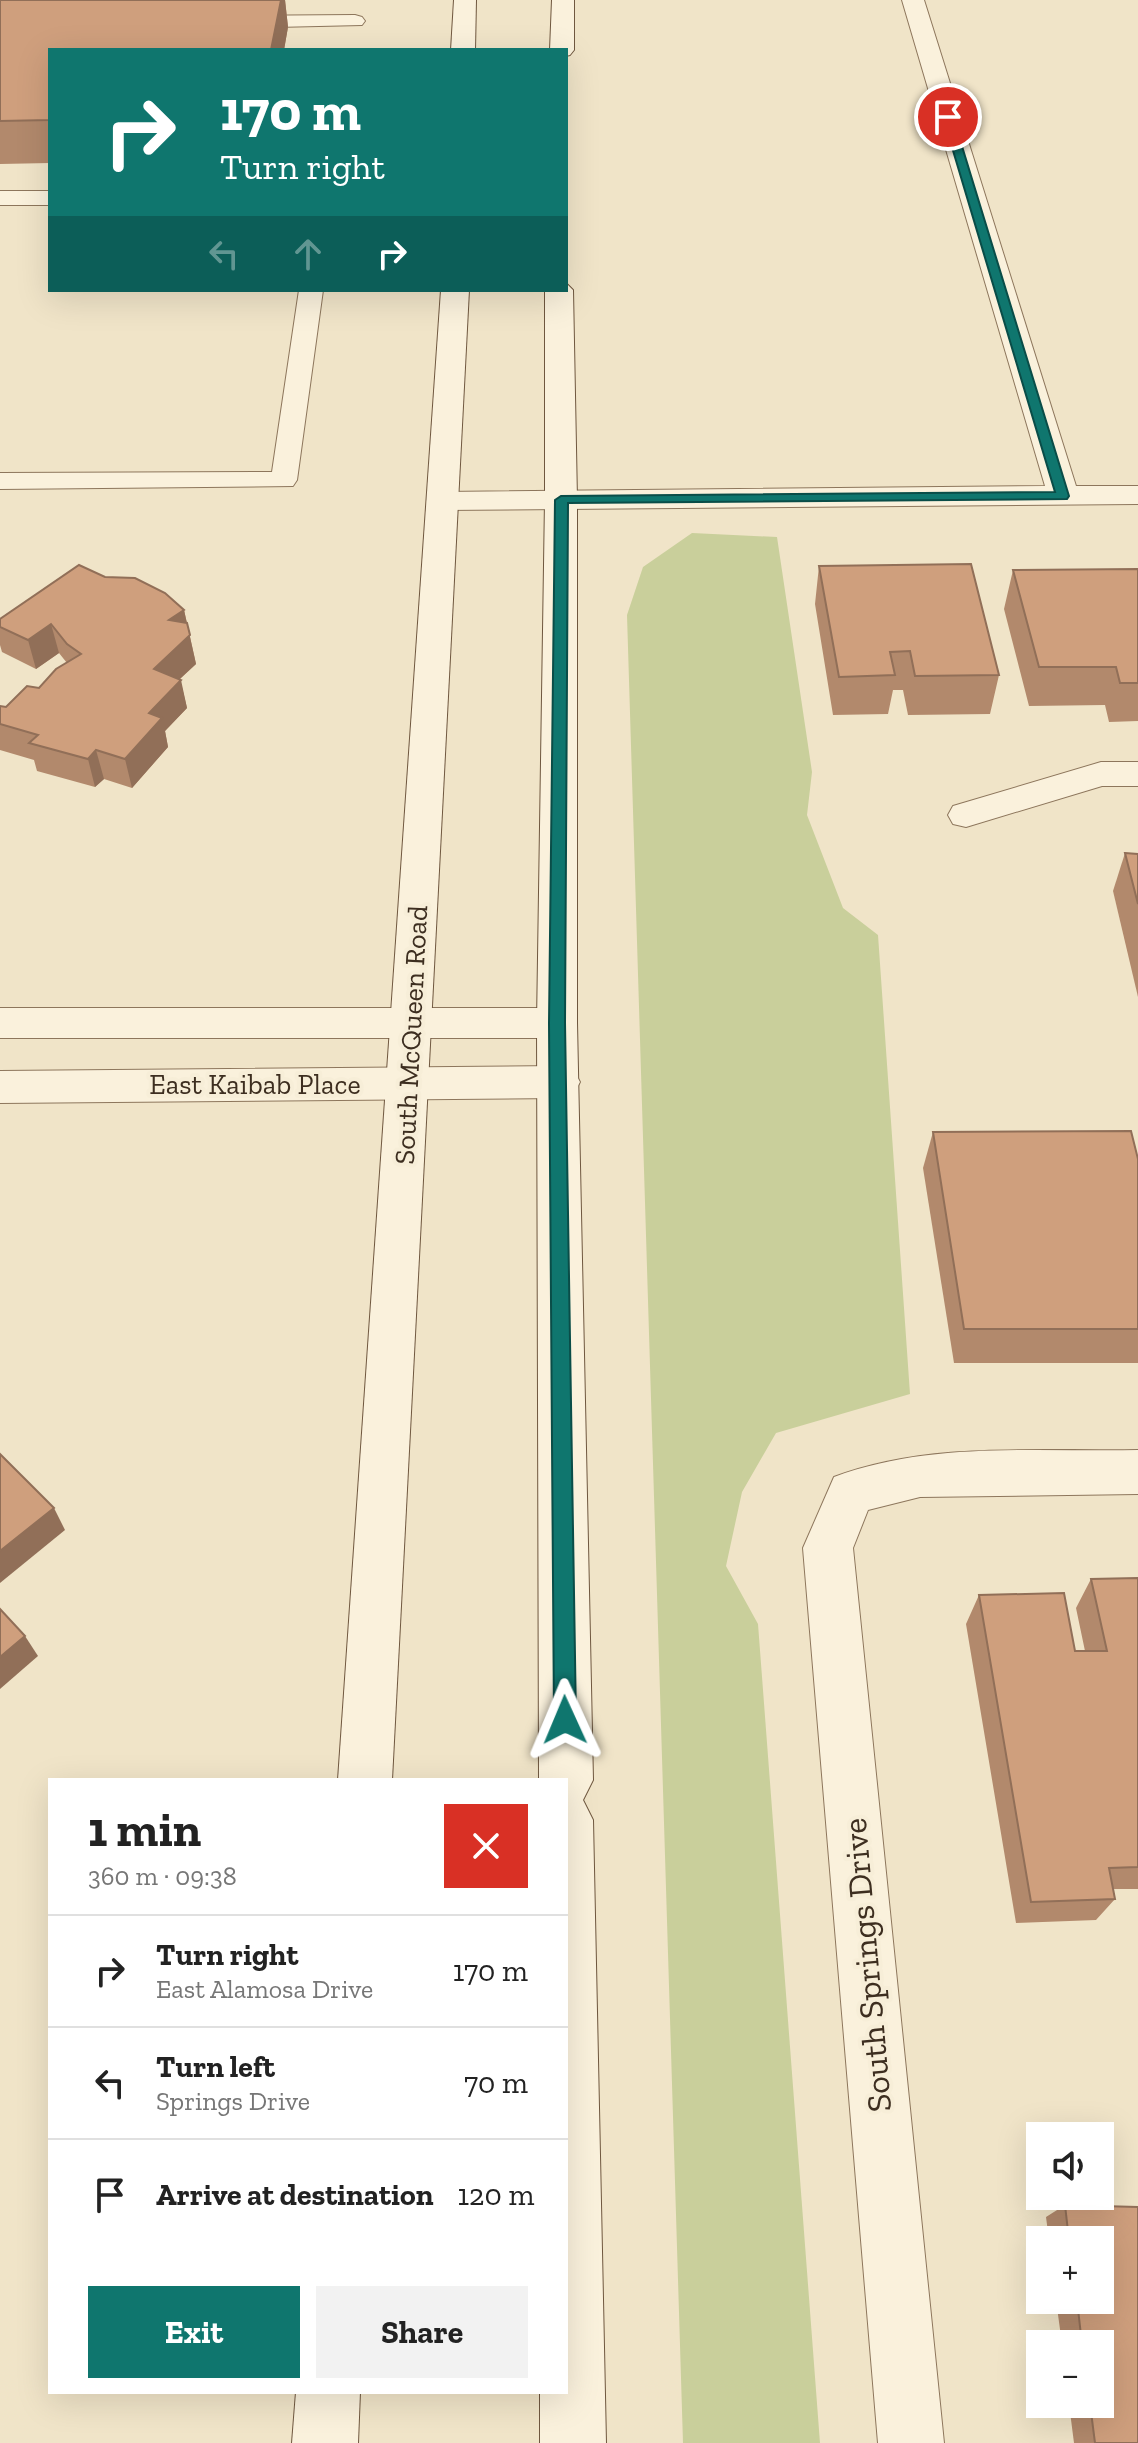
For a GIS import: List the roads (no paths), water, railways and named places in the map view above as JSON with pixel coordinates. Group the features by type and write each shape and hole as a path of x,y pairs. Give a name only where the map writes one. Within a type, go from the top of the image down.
{"main road":[{"path":"463,48 465,0"},
{"path":"562,48 563,0"},
{"path":"913,0 1063,496"},
{"name":"South McQueen Road","path":"365,1778 455,292"},
{"path":"559,292 561,500 557,1023 566,1778"},
{"path":"443,501 1138,495"},
{"path":"966,815 1101,774 1138,774"},
{"path":"0,1023 557,1023"},
{"name":"East Kaibab Place","path":"0,1087 559,1082"},
{"name":"South Springs Drive","path":"911,2443 828,1548 851,1492 920,1475 1138,1472"},
{"path":"568,1998 573,2443"},
{"path":"325,2443 328,2394"}],"lane":[{"path":"215,22 354,28 359,0"},
{"path":"0,198 48,198"},
{"path":"0,481 284,480 311,292"}]}
